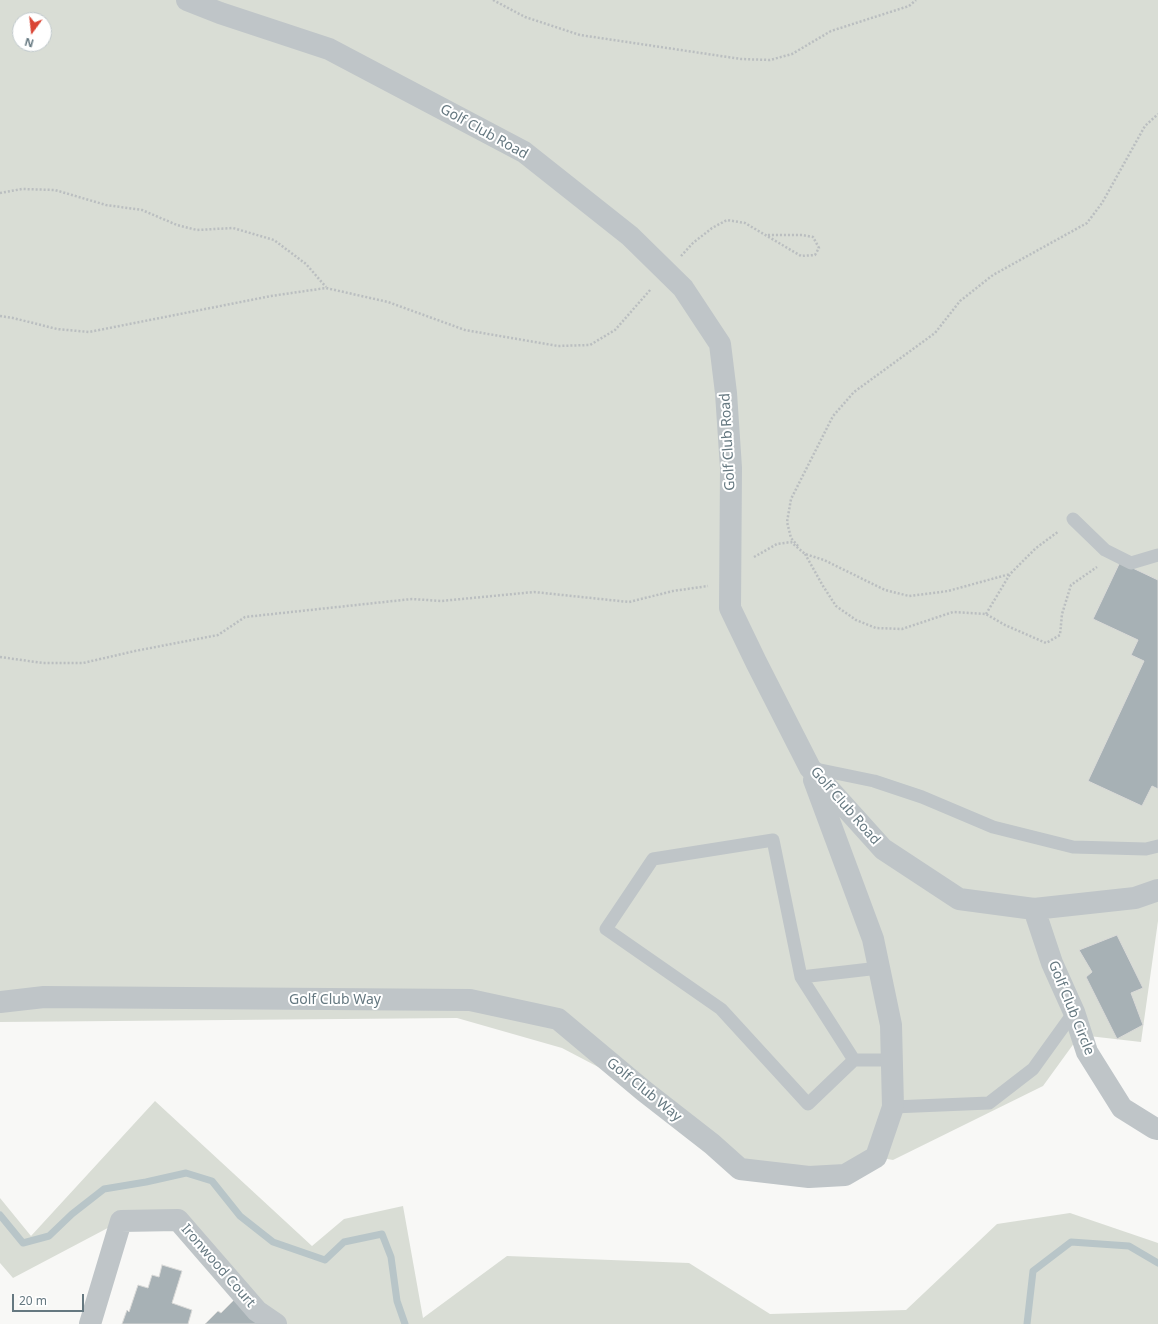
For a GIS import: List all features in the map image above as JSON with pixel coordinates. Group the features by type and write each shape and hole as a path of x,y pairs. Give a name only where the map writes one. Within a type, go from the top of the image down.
{"street":[{"name":"Golf Club Road","path":"187,0 220,13 329,49 524,152 630,236 683,288 720,344 726,393 731,468 730,608 810,768 883,849 959,899 1034,909 1135,898 1158,890"},
{"name":"Golf Club Way","path":"0,1002 44,997 470,1000 558,1019 644,1091 712,1144 740,1169 809,1177 845,1176 876,1157 893,1106 891,1025 873,939 810,768"},
{"name":"Golf Club Circle","path":"1034,909 1052,963 1074,1012 1088,1052 1122,1108 1158,1129"},
{"name":"Ironwood Court","path":"90,1324 121,1221 178,1220 257,1311 276,1324"}],"lane":[{"path":"1073,519 1105,550 1131,563 1158,555"},
{"path":"810,768 874,781 922,797 993,827 1073,847 1146,849 1158,846"},
{"path":"854,1060 801,978 773,840 653,860 606,929 722,1010 808,1104 854,1060 892,1060"},
{"path":"801,978 879,968"},
{"path":"893,1106 989,1103 1033,1069 1074,1012"}],"path":[{"path":"493,0 525,17 580,35 741,59 770,60 792,54 831,31 909,6 916,0"},
{"path":"1116,556 1071,585 1062,614 1060,635 1046,643 1005,625 986,614 953,612 902,628 876,628 856,620 836,606 805,554 791,538 787,522 791,499 833,416 854,392 935,333 960,301 993,275 1087,223 1102,203 1145,126 1158,114"},
{"path":"0,193 22,189 55,190 106,205 142,210 177,225 197,230 232,228 274,240 306,264 326,288"},
{"path":"0,316 57,329 89,332 271,296 326,288 388,302 465,330 558,346 590,345 615,330 693,243 712,228 727,220 745,222 766,235 801,256 815,255 819,248 813,237 802,235 766,235"},
{"path":"986,614 1010,574 1036,548 1073,519"},
{"path":"0,657 43,663 83,663 218,635 245,617 412,599 441,601 534,592 629,602 673,590 712,586 754,557 777,544 791,542 805,554 824,560 885,590 909,596 948,591 1010,574"}],"shaded area":[{"path":"0,0 1158,0 1158,921 1141,1042 1080,1035 1043,1086 893,1160 876,1157 845,1175 740,1169 644,1091 562,1048 457,1018 0,1022"},
{"path":"155,1101 312,1246 344,1219 403,1206 423,1318 507,1256 689,1263 770,1314 906,1310 997,1224 1070,1213 1158,1243 1158,1324 276,1324 178,1220 121,1221 13,1278 0,1263 0,1198 31,1236"}],"building":[{"path":"1120,562 1158,580 1158,789 1152,786 1142,806 1088,781 1144,661 1131,655 1138,640 1093,619"},
{"path":"1117,935 1143,988 1131,993 1143,1025 1117,1039 1086,977 1092,972 1079,950"},
{"path":"162,1265 182,1271 172,1303 192,1310 188,1324 122,1324 127,1310 129,1312 138,1285 148,1288 152,1275 159,1277"},
{"path":"235,1299 259,1324 205,1324 218,1311 221,1313"}],"waterway":[{"path":"0,1215 23,1243 49,1236 72,1214 104,1189 186,1173 212,1181 240,1216 273,1242 325,1260 344,1242 382,1234 391,1257 397,1301 405,1324"},
{"path":"1027,1324 1033,1271 1071,1242 1129,1246 1158,1263"}]}
